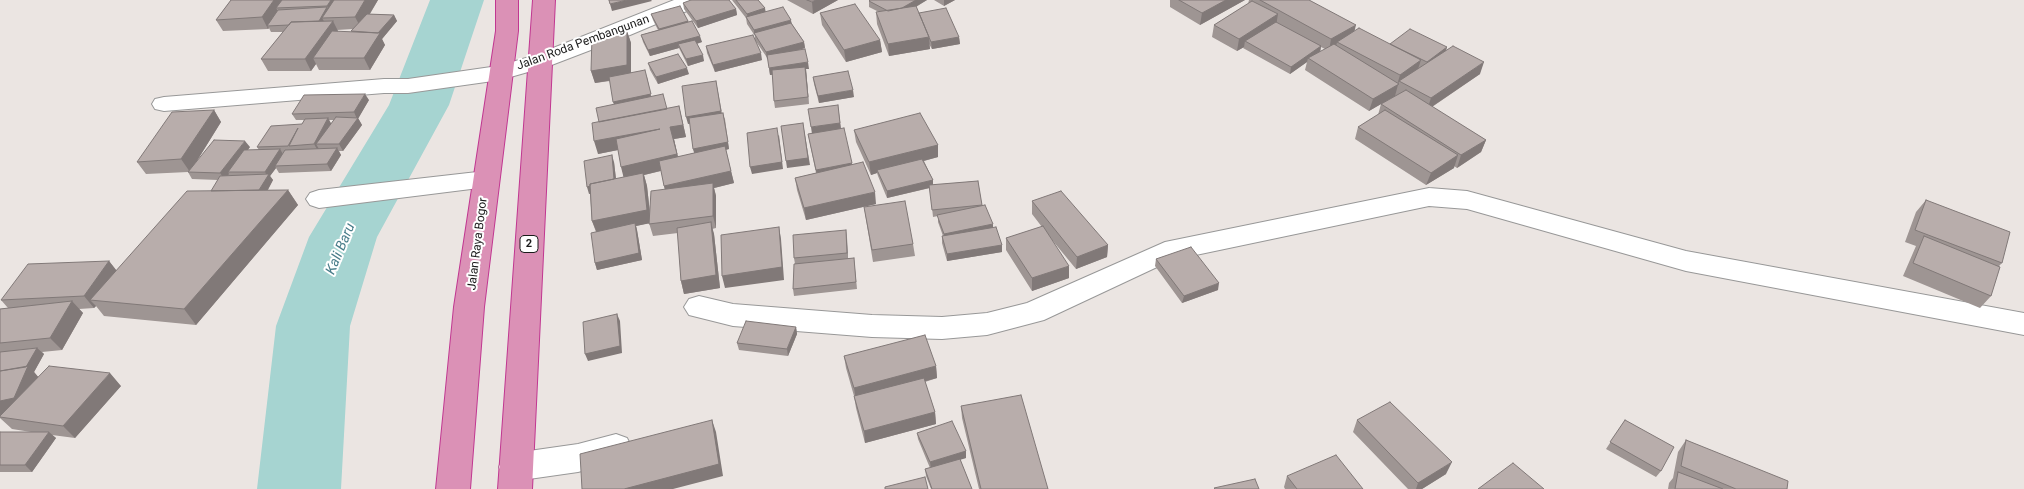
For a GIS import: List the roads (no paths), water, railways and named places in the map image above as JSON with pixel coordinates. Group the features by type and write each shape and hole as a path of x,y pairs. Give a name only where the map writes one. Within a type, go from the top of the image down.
{"highway":[{"name":"Jalan Raya Bogor","path":"454,489 470,307 507,31 507,0"},
{"name":"2","path":"515,478 544,0"}],"street":[{"name":"Jalan Roda Pembangunan","path":"164,104 384,86 408,86 500,73 541,61 693,0"},
{"path":"319,199 486,180"},
{"path":"699,307 733,315 872,326 942,328 987,324 1034,312 1165,252 1429,197 1468,200 1695,263 2024,324"},
{"path":"515,478 578,458 645,441"}],"waterway":[{"name":"Kali Baru","path":"299,489 313,326 343,237 419,105 457,0"}]}
